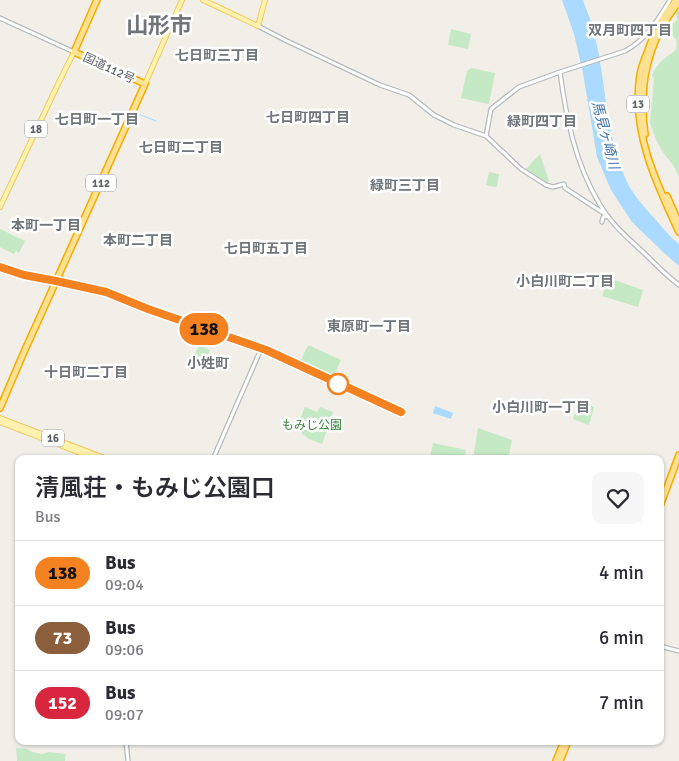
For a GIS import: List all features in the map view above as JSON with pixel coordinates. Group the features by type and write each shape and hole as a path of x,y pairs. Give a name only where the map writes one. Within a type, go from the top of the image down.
{"highway":[{"name":"国道112号","path":"0,408 145,84 74,52 96,0"},
{"name":"13","path":"676,0 666,11 650,43 640,73 638,111 642,135 659,188 679,223"},
{"name":"13","path":"679,2 671,12 654,44 642,92 645,134 679,232"},
{"path":"664,487 679,448"},
{"path":"664,495 678,457"},
{"path":"556,761 562,745"},
{"path":"560,761 566,745"}],"main road":[{"path":"145,84 182,0"},
{"path":"202,0 258,26 265,0"},
{"name":"18","path":"0,208 74,52"},
{"name":"16","path":"0,418 97,455"},
{"name":"16","path":"0,422 86,455"}],"street":[{"path":"486,136 491,110 519,87 635,46 654,24 670,0"},
{"path":"0,18 74,52"},
{"path":"258,26 380,85 409,95 434,115 448,122 486,136 521,169 546,185 553,187 564,184 566,188 608,216"},
{"path":"560,72 565,108 574,148 599,203 630,240 679,285"},
{"path":"592,205 599,203"},
{"path":"602,222 603,216 608,216"},
{"path":"0,267 24,275 106,292 261,349 401,412"},
{"path":"215,455 261,349"},
{"path":"664,648 679,652"},
{"path":"126,745 128,761"}],"green space":[{"path":"679,9 679,176 662,151 650,123 654,80 652,75 659,64 673,53 677,47 676,39 671,35 671,30 672,25 677,20 676,12"},
{"path":"451,29 471,34 468,49 448,45"},
{"path":"471,68 495,73 489,104 461,98 467,71"},
{"path":"540,154 549,181 547,183 526,169"},
{"path":"489,172 499,174 497,186 495,187 486,185"},
{"path":"0,229 25,241 19,253 16,251 14,254 0,247"},
{"path":"608,278 643,290 638,307 602,296"},
{"path":"199,345 210,350 209,353 215,355 210,365 193,358"},
{"path":"308,345 341,360 334,375 301,360"},
{"path":"578,402 594,407 589,425 573,419"},
{"name":"もみじ公園","path":"305,407 317,412 320,407 333,412 322,444 309,439 296,429"},
{"path":"478,428 512,440 509,455 474,455"},
{"path":"433,443 466,450 465,455 430,455"},
{"path":"16,748 42,754 49,752 66,754 65,761 17,761"}],"water":[{"name":"馬見ヶ崎川","path":"562,0 583,0 598,48 610,126 620,164 627,182 636,197 679,244 679,266 632,222 611,190 597,157 583,73 574,34"},
{"path":"435,406 453,413 451,419 433,413"}],"waterway":[{"path":"136,113 156,121"}],"bus line":[{"name":"138","path":"0,267 24,275 106,292 148,309 266,350 401,412"}],"district":[{"name":"山形市","path":"159,25"},
{"name":"双月町四丁目","path":"630,30"},
{"name":"七日町三丁目","path":"217,55"},
{"name":"七日町四丁目","path":"308,117"},
{"name":"七日町一丁目","path":"97,119"},
{"name":"緑町四丁目","path":"542,121"},
{"name":"七日町二丁目","path":"181,147"},
{"name":"緑町三丁目","path":"405,185"},
{"name":"本町一丁目","path":"46,225"},
{"name":"本町二丁目","path":"138,240"},
{"name":"七日町五丁目","path":"266,248"},
{"name":"小白川町二丁目","path":"565,281"},
{"name":"東原町一丁目","path":"369,326"},
{"name":"小姓町","path":"208,363"},
{"name":"十日町二丁目","path":"86,372"},
{"name":"小白川町一丁目","path":"541,407"}]}
